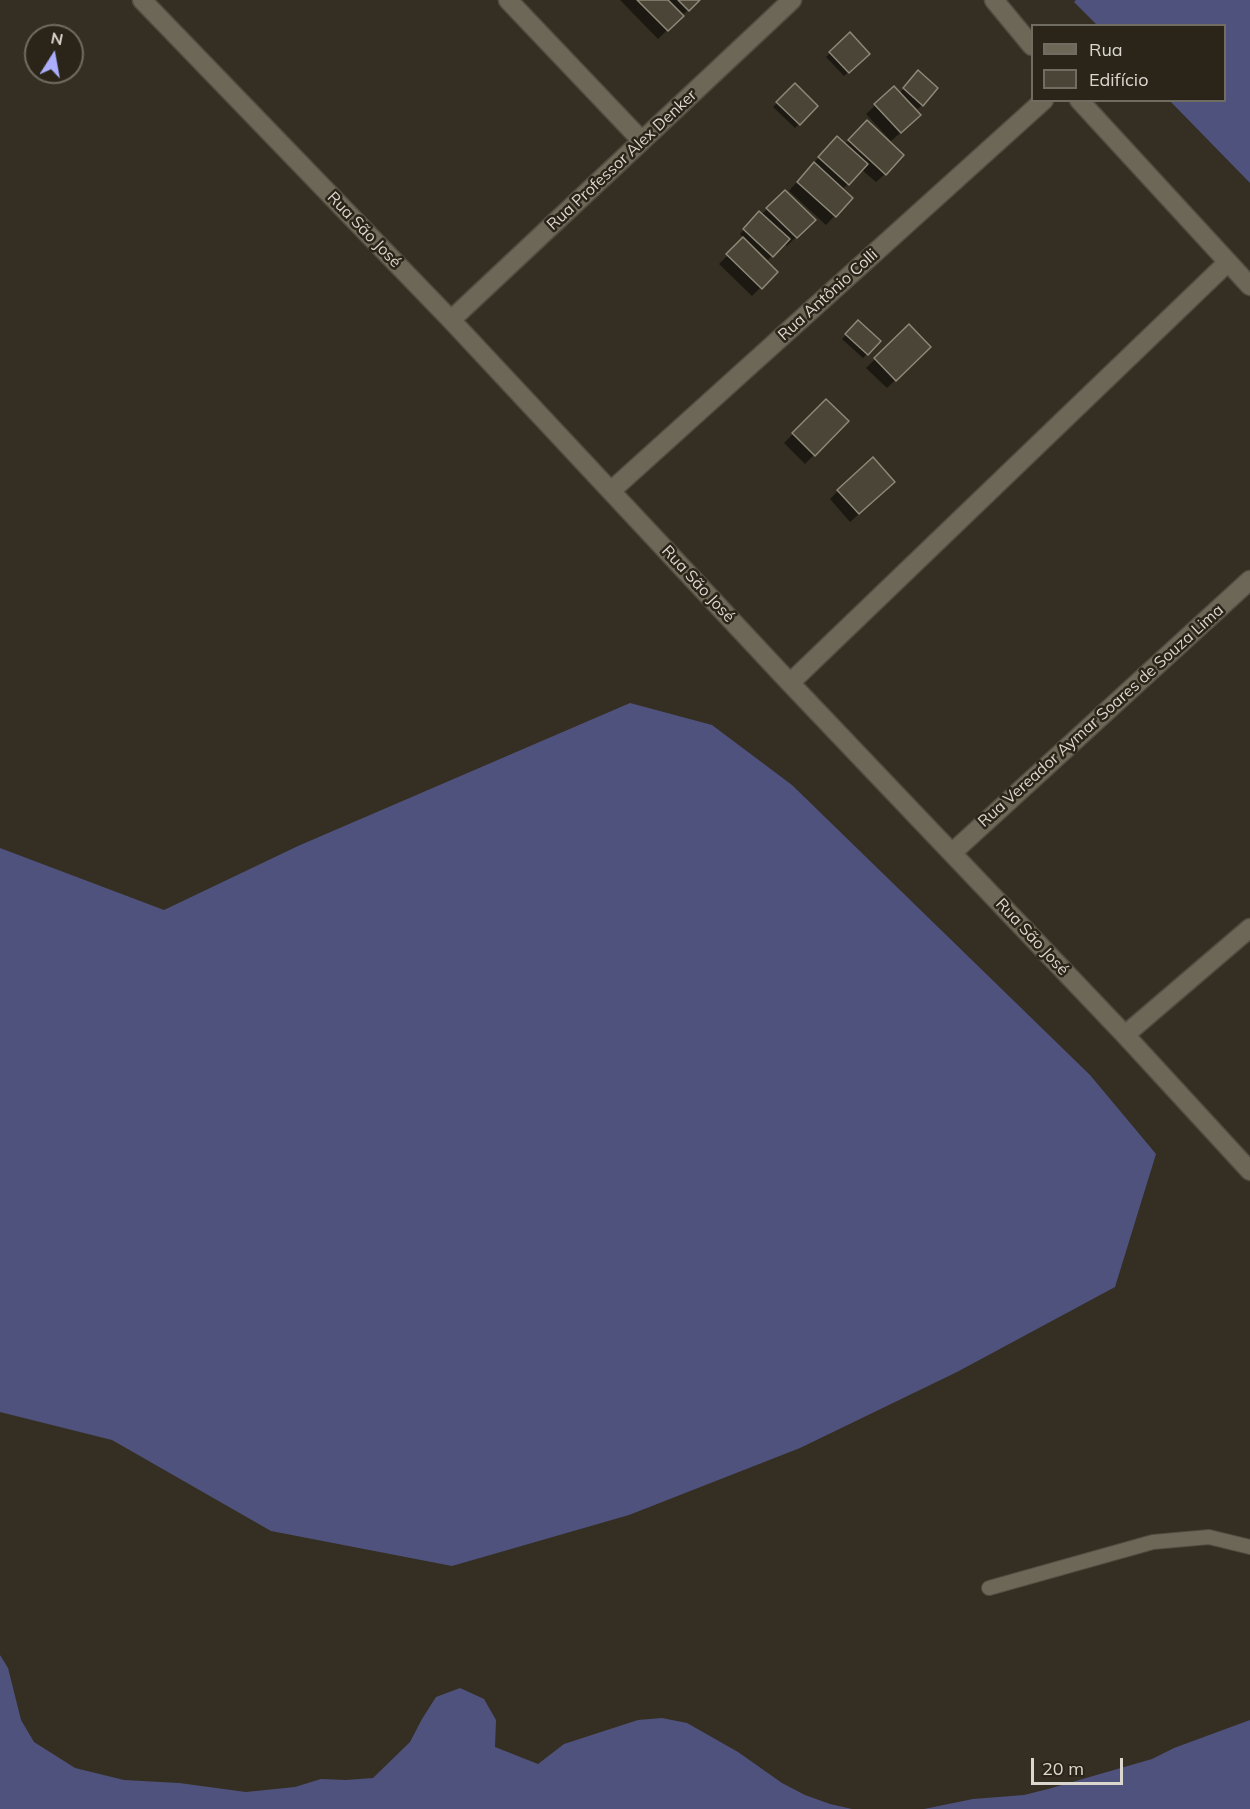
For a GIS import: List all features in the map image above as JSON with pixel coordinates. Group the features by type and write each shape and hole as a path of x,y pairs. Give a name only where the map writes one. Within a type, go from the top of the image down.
{"street":[{"name":"Rua São José","path":"142,0 612,490 790,683 953,852 1250,1171"},
{"path":"508,0 642,141"},
{"name":"Rua Professor Alex Denker","path":"451,320 792,0"},
{"path":"994,0 1031,45"},
{"name":"Rua Antônio Colli","path":"612,490 1042,102"},
{"path":"1081,102 1250,286"},
{"path":"790,683 1227,263"},
{"name":"Rua Vereador Aymar Soares de Souza Lima","path":"953,852 1250,580"},
{"path":"1125,1035 1250,928"}],"lane":[{"path":"989,1588 1153,1542 1209,1537 1250,1547"}],"shaded area":[{"path":"1076,0 1250,0 1250,183 1171,102 1226,102 1226,24 1096,24 1074,2"},
{"path":"630,703 712,725 792,785 1090,1075 1156,1154 1115,1287 957,1372 800,1448 629,1515 452,1566 271,1531 112,1440 0,1412 0,848 164,910 298,846"},
{"path":"0,1655 8,1668 21,1720 34,1742 75,1768 124,1780 179,1783 246,1792 295,1787 321,1779 373,1778 410,1742 436,1697 460,1688 484,1699 496,1720 495,1747 538,1764 564,1744 638,1720 662,1718 687,1723 738,1752 782,1783 805,1795 852,1809 0,1809"},
{"path":"1250,1720 1250,1809 924,1809 973,1799 1024,1795 1048,1789 1152,1759 1174,1748"}],"building":[{"path":"637,0 668,0 684,16 668,31"},
{"path":"678,0 700,0 689,11"},
{"path":"850,32 870,54 849,73 829,52"},
{"path":"918,70 938,88 923,106 903,88"},
{"path":"795,83 818,106 800,125 776,102"},
{"path":"894,86 921,115 901,133 874,104"},
{"path":"867,120 904,155 886,175 848,140"},
{"path":"837,136 868,164 849,185 818,157"},
{"path":"814,162 853,198 836,217 797,182"},
{"path":"785,190 816,220 797,238 766,208"},
{"path":"759,211 790,239 773,257 743,229"},
{"path":"743,237 778,272 762,289 726,254"},
{"path":"858,320 881,341 868,355 845,334"},
{"path":"909,324 931,347 896,381 874,358"},
{"path":"826,399 849,421 815,456 792,433"},
{"path":"873,457 895,482 859,514 837,490"}]}
